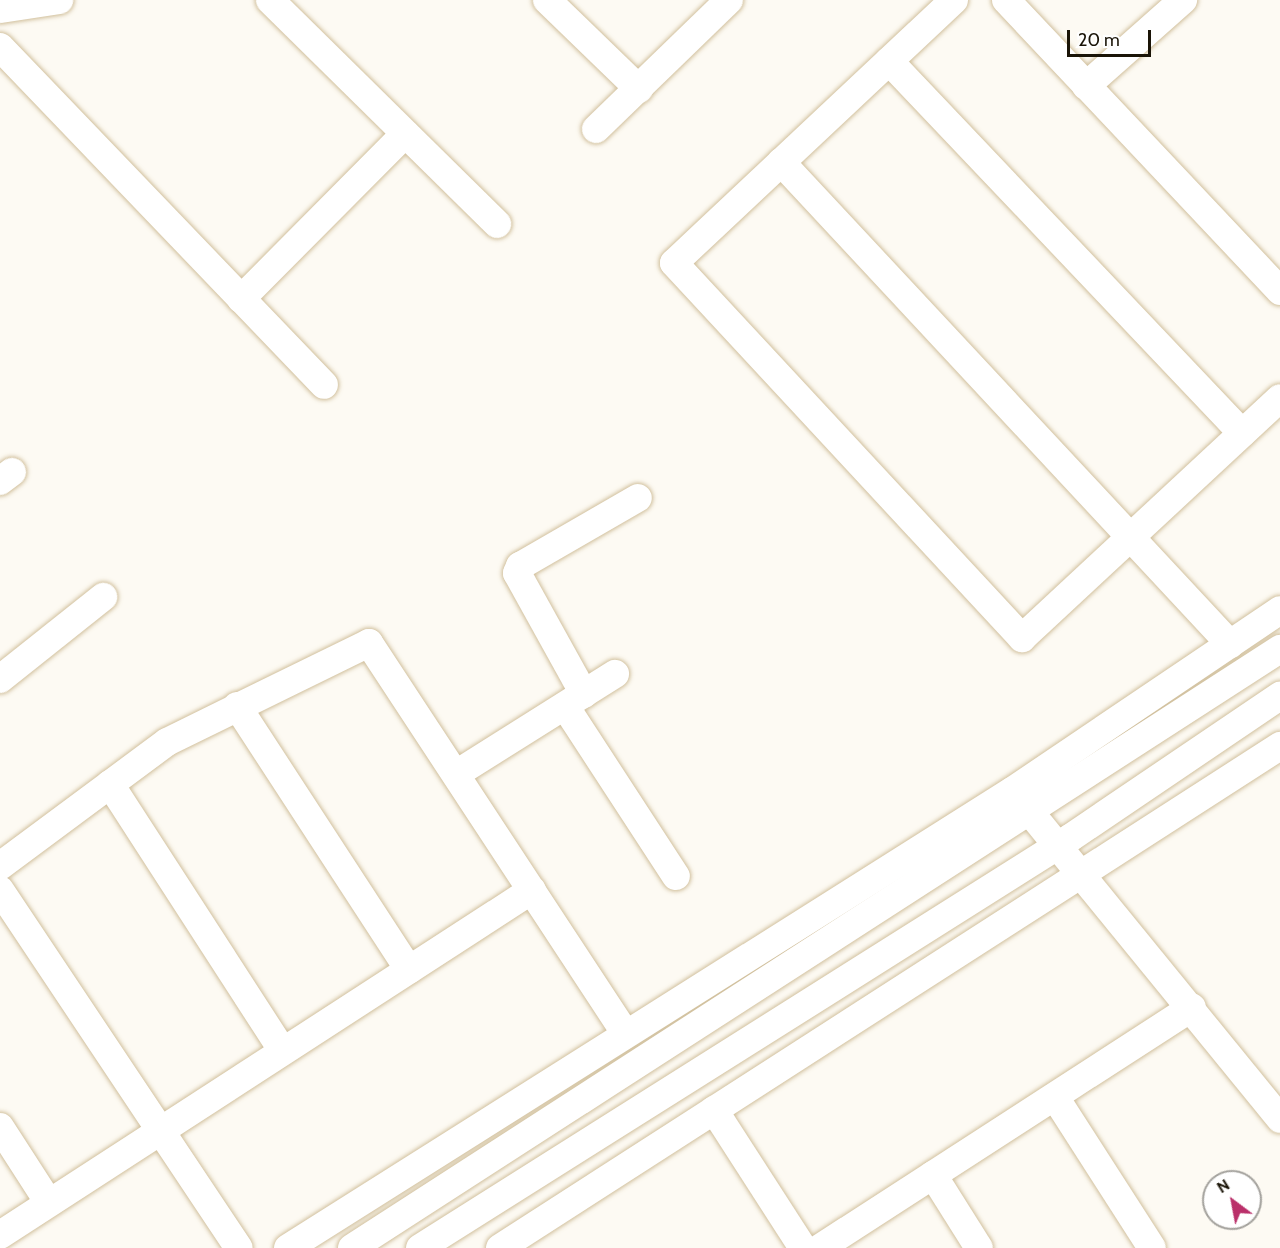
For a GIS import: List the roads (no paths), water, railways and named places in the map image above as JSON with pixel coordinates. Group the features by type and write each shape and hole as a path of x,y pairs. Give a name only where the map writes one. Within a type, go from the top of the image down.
{"street":[{"path":"0,9 58,0"},
{"path":"270,0 497,224"},
{"path":"547,0 639,89"},
{"path":"596,129 729,0"},
{"path":"954,0 674,263 1022,638 1280,398"},
{"path":"1006,0 1280,291"},
{"path":"1086,86 1183,0"},
{"path":"0,47 324,385"},
{"path":"889,61 1242,433"},
{"path":"241,299 405,134"},
{"path":"781,162 1132,535 1230,644"},
{"path":"638,498 520,566 517,573 574,700 676,876"},
{"path":"0,679 103,597"},
{"path":"352,1248 507,1150 1026,801 1230,644 1280,610"},
{"path":"0,866 167,742 369,643 625,1033"},
{"path":"288,1248 625,1033 1026,801 1280,649"},
{"path":"456,774 615,674"},
{"path":"420,1248 525,1179 1063,842 1280,696"},
{"path":"237,706 409,970"},
{"path":"500,1248 1083,876 1280,746"},
{"path":"110,784 283,1050"},
{"path":"1026,801 1063,842 1083,876 1192,1007 1280,1119"},
{"path":"0,890 239,1248"},
{"path":"0,1235 532,890"},
{"path":"820,1248 1192,1007"},
{"path":"1055,1097 1152,1248"},
{"path":"714,1110 803,1248"},
{"path":"489,1119 549,1216"},
{"path":"0,1127 49,1203"},
{"path":"933,1175 979,1248"}]}
